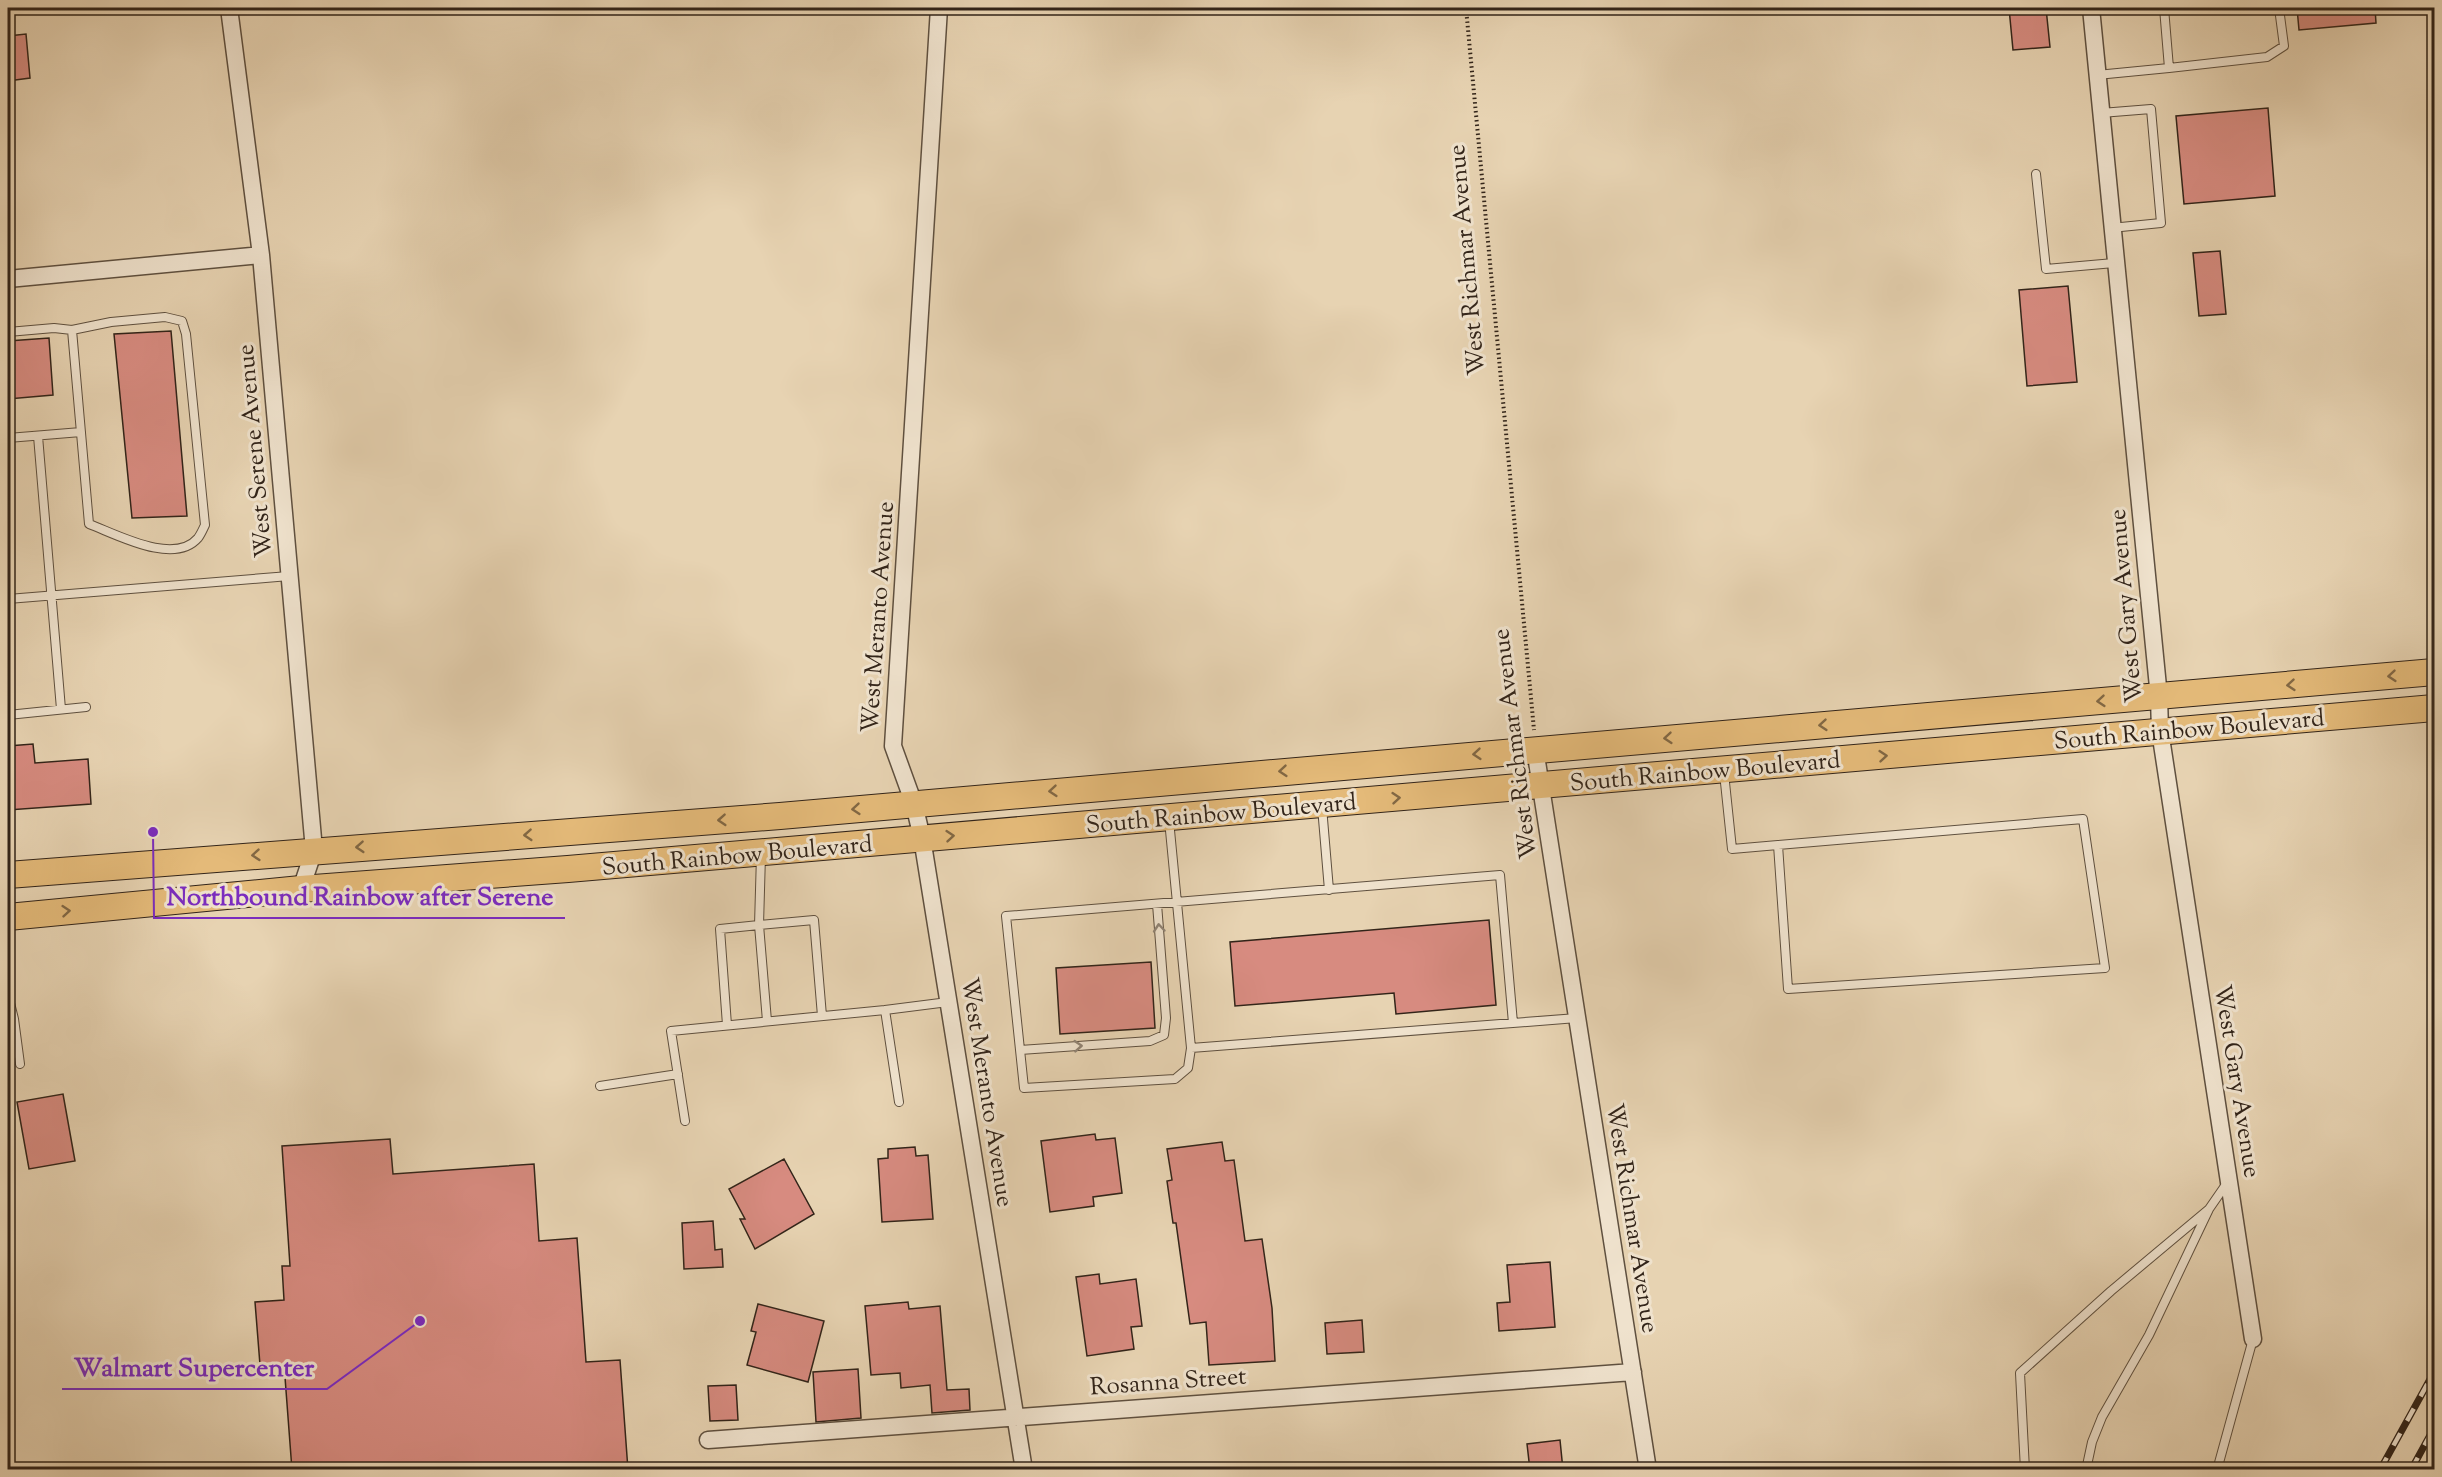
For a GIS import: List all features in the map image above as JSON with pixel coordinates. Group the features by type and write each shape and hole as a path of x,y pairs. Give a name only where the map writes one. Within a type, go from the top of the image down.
{"main road":[{"name":"South Rainbow Boulevard","path":"8,875 914,804 2434,672"},
{"name":"South Rainbow Boulevard","path":"8,917 301,889 760,853 2434,708"}],"street":[{"name":"West Serene Avenue","path":"230,8 261,255 314,850 301,889"},
{"name":"West Meranto Avenue","path":"939,8 892,746 914,804 922,838 1024,1470"},
{"name":"West Gary Avenue","path":"2091,8 2114,263 2159,697 2160,731 2253,1339"},
{"path":"8,279 261,255"},
{"name":"West Richmar Avenue","path":"1535,749 1648,1470"},
{"name":"Rosanna Street","path":"708,1440 1633,1372"}],"lane":[{"path":"2163,8 2169,68"},
{"path":"2097,75 2267,57 2284,46 2279,8"},
{"path":"2101,113 2151,109 2161,223 2111,228"},
{"path":"2036,174 2046,269 2114,263"},
{"path":"8,332 54,328 72,330 111,322 165,317 182,321 186,334 205,525 198,538 185,546 154,549 89,524 72,330"},
{"path":"8,438 81,432"},
{"path":"38,436 61,709"},
{"path":"8,599 289,576"},
{"path":"8,715 86,707"},
{"path":"1723,770 1732,849 1778,845 2083,819 2105,968 1788,988 1778,845"},
{"path":"1322,805 1329,890"},
{"path":"1169,817 1178,903 1191,1048 1188,1068 1175,1079 1024,1088 1006,916 1178,903 1500,875 1513,1023"},
{"path":"760,853 759,925 767,1021"},
{"path":"1020,1050 1150,1041 1164,1035 1166,1018 1157,904"},
{"path":"727,1025 720,929 759,925 814,920 822,1016"},
{"path":"8,995 20,1064"},
{"path":"685,1121 671,1031 948,1002"},
{"path":"885,1010 899,1102"},
{"path":"1191,1048 1577,1018"},
{"path":"600,1086 678,1074"},
{"path":"2086,1470 2092,1442 2102,1417 2149,1335 2209,1209 2229,1181"},
{"path":"2025,1470 2020,1373 2111,1291 2209,1209"},
{"path":"2217,1470 2253,1339"}],"path":[{"name":"West Richmar Avenue","path":"1467,8 1535,749"}],"building":[{"path":"2009,8 2046,8 2050,47 2013,50"},
{"path":"2297,8 2375,8 2376,23 2299,30"},
{"path":"26,34 30,78 8,81 8,36"},
{"path":"2268,108 2275,196 2184,204 2176,116"},
{"path":"2220,251 2226,314 2199,316 2193,253"},
{"path":"2068,286 2077,382 2027,386 2019,290"},
{"path":"171,331 187,516 132,518 114,334"},
{"path":"49,338 53,395 8,399 8,341"},
{"path":"33,744 35,763 88,759 91,804 8,810 8,746"},
{"path":"1489,920 1496,1005 1396,1014 1394,993 1235,1006 1230,942"},
{"path":"1151,962 1155,1028 1060,1034 1056,968"},
{"path":"63,1094 75,1161 29,1169 17,1102"},
{"path":"1095,1134 1096,1140 1115,1138 1122,1193 1093,1197 1094,1206 1050,1212 1041,1141"},
{"path":"390,1139 393,1174 534,1164 539,1241 577,1238 586,1362 620,1360 628,1470 292,1470 284,1364 260,1365 255,1302 284,1300 282,1266 290,1266 282,1146"},
{"path":"1222,1142 1225,1161 1234,1160 1245,1241 1262,1239 1272,1308 1275,1361 1209,1365 1206,1322 1190,1324 1176,1223 1173,1223 1167,1181 1172,1180 1167,1149"},
{"path":"915,1147 916,1156 928,1155 933,1219 882,1222 878,1159 888,1158 888,1149"},
{"path":"784,1159 814,1214 755,1249 740,1219 745,1219 729,1189"},
{"path":"713,1221 715,1250 722,1249 723,1267 684,1269 682,1223"},
{"path":"1550,1262 1555,1327 1499,1331 1497,1303 1510,1302 1507,1265"},
{"path":"1099,1274 1100,1284 1136,1279 1142,1326 1131,1327 1134,1349 1087,1356 1076,1277"},
{"path":"908,1302 909,1309 940,1306 947,1390 969,1389 970,1410 932,1413 930,1385 901,1388 900,1373 871,1375 865,1306"},
{"path":"758,1304 824,1321 808,1382 747,1365 756,1332 751,1331"},
{"path":"1362,1320 1364,1352 1327,1354 1325,1323"},
{"path":"858,1369 861,1418 816,1422 813,1372"},
{"path":"736,1385 738,1420 710,1421 708,1386"},
{"path":"1560,1440 1563,1470 1530,1470 1527,1444"}],"railway":[{"path":"2380,1470 2434,1372"},
{"path":"2411,1470 2434,1428"}],"place":[{"name":"Northbound Rainbow after Serene","path":"153,832"},
{"name":"Walmart Supercenter","path":"420,1321"}]}
